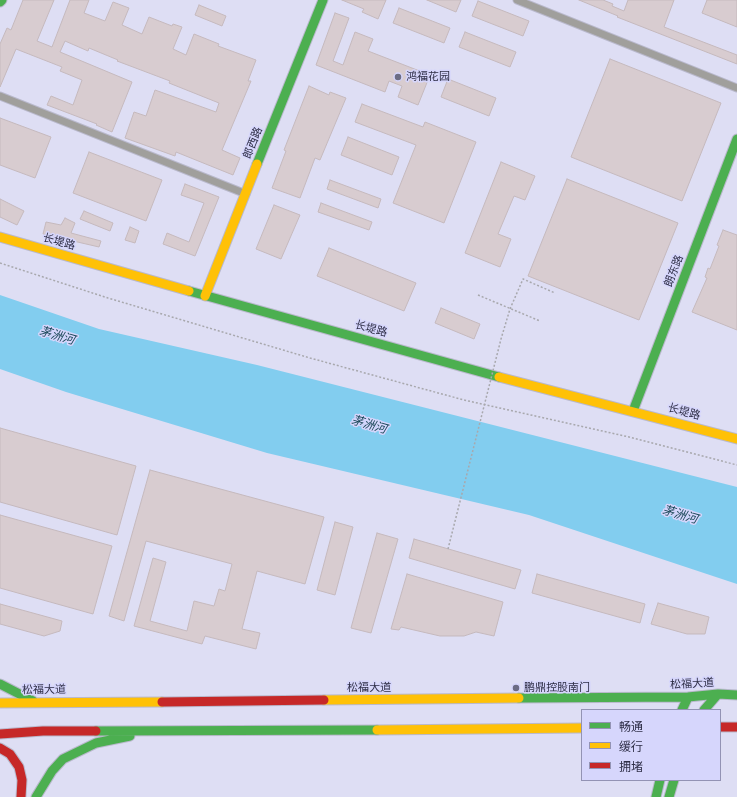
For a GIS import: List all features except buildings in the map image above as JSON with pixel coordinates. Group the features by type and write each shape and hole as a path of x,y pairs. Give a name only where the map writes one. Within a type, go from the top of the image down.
{"main road":[{"name":"郎西路","path":"205,296 323,0"},
{"name":"朗东路","path":"632,411 737,139"},
{"name":"长堤路","path":"0,236 5,239 205,296 488,374 737,439"},
{"path":"0,684 36,702"},
{"path":"705,709 718,694"},
{"name":"松福大道","path":"0,703 688,697 718,694 737,695"},
{"path":"682,709 688,697"},
{"path":"721,727 737,727"},
{"path":"0,734 43,731 150,732 581,728"},
{"path":"36,797 52,771 63,759 96,743 150,732"},
{"path":"0,748 10,754 20,767 22,780 21,797"},
{"path":"656,797 660,781"},
{"path":"669,797 674,781"}],"street":[{"path":"517,0 737,88"},
{"path":"0,96 246,194"}],"path":[{"path":"0,263 108,298 310,358 464,400 629,437 737,466"},
{"path":"448,549 501,339 510,309 523,279 555,292"},
{"path":"478,295 540,321"}],"water":[{"name":"茅洲河","path":"0,295 99,329 257,365 737,487 737,584 529,515 267,453 66,392 0,369"}],"traffic: fast":[{"path":"257,164 323,0"},
{"path":"633,411 737,139"},
{"path":"189,291 499,377"},
{"path":"0,684 33,701"},
{"path":"705,709 718,694"},
{"path":"519,698 688,697 718,694 737,695"},
{"path":"682,709 688,697"},
{"path":"96,731 377,730"},
{"path":"36,797 52,771 63,759 96,743 130,736"},
{"path":"656,797 660,781"},
{"path":"669,797 674,781"}],"traffic: slow":[{"path":"205,296 257,164"},
{"path":"0,237 189,291"},
{"path":"499,377 737,439"},
{"path":"324,700 519,698"},
{"path":"0,703 162,702"},
{"path":"377,730 581,728"}],"traffic: jam":[{"path":"162,702 324,700"},
{"path":"721,727 737,727"},
{"path":"0,734 43,731 96,731"},
{"path":"0,748 10,754 19,767 22,780 21,797"}],"place":[{"name":"鸿福花园","path":"398,77"},
{"name":"鹏鼎控股南门","path":"516,688"}]}
